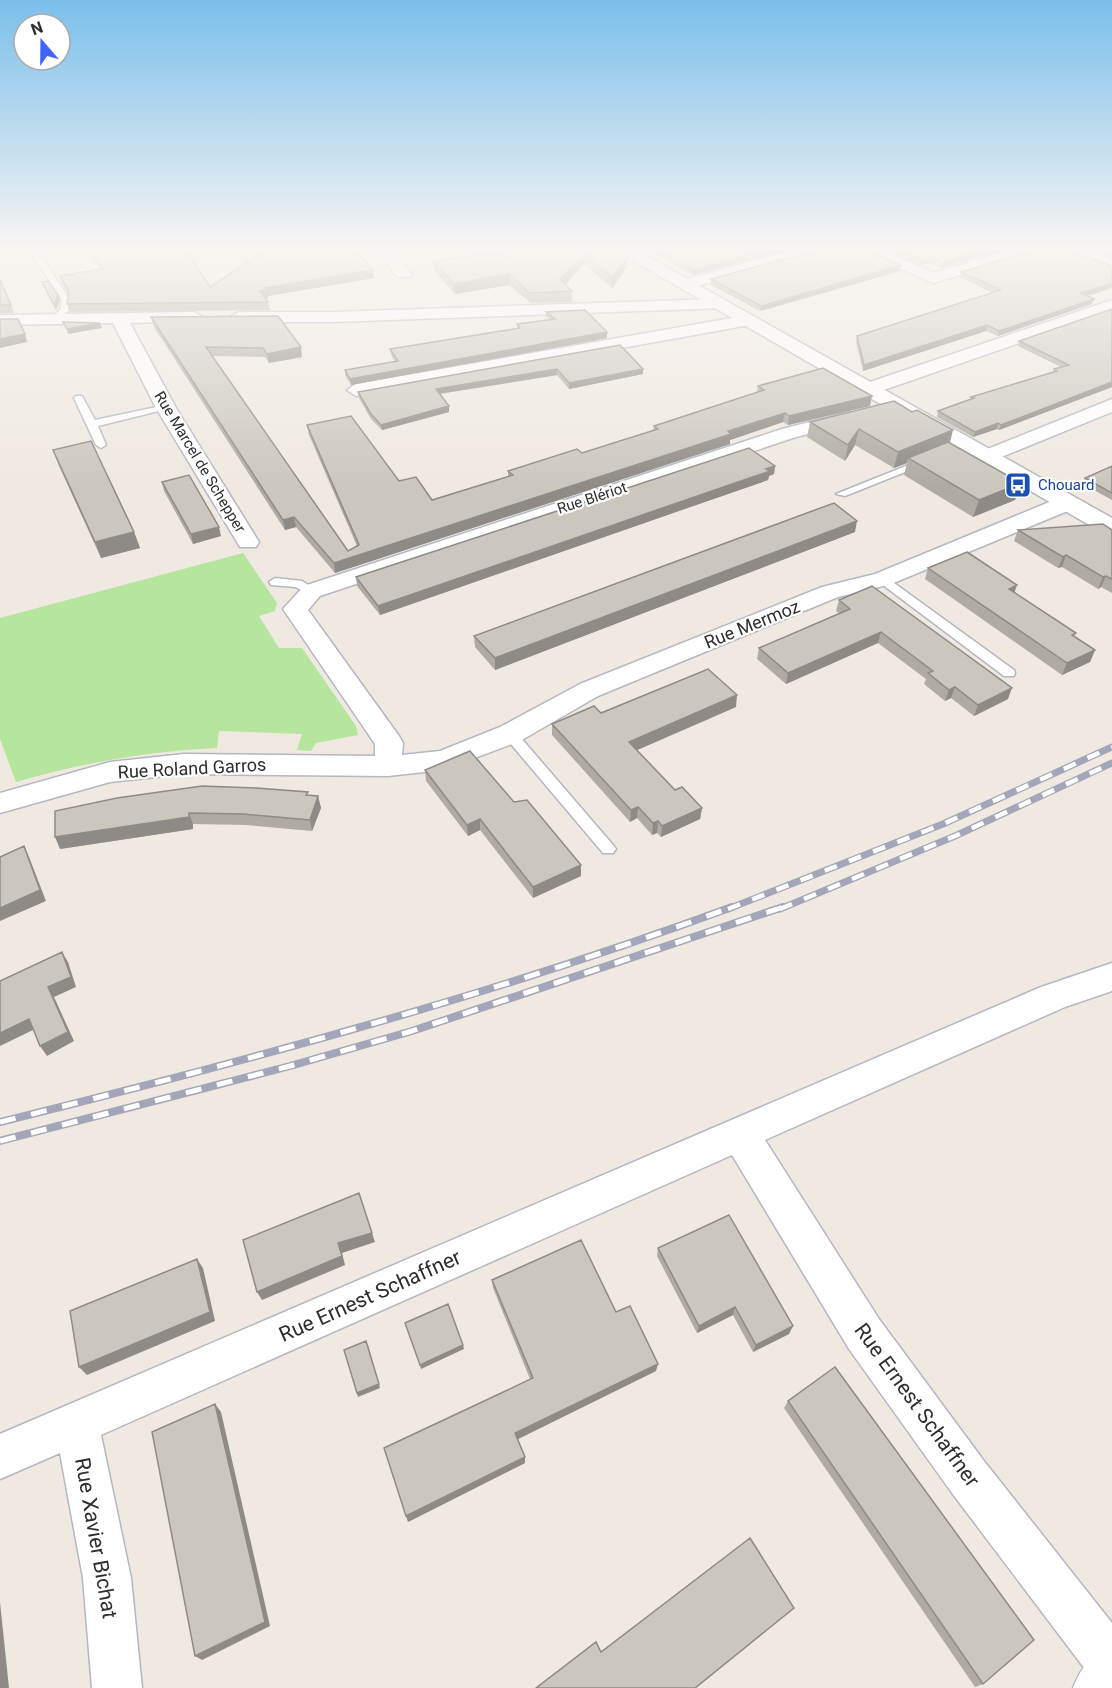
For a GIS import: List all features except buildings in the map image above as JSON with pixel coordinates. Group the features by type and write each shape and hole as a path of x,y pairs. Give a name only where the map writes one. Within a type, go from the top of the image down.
{"street":[{"name":"Rue Marcel de Schepper","path":"125,329 166,408 248,542"},
{"path":"356,390 700,329"},
{"path":"764,329 899,407 962,447 987,456 1112,528"},
{"path":"868,389 1043,329"},
{"path":"987,456 1112,405"},
{"name":"Rue Blériot","path":"303,600 789,433 899,407"},
{"name":"Rue Mermoz","path":"388,766 443,760 510,734 589,690 830,592 883,579 1067,503"},
{"path":"303,600 389,743 388,766"},
{"name":"Rue Roland Garros","path":"0,803 110,772 184,764 267,763 388,766"},
{"name":"Rue Ernest Schaffner","path":"0,1458 1053,997 1112,977"},
{"name":"Rue Ernest Schaffner","path":"740,1134 789,1209 864,1334 968,1477 1112,1663"},
{"name":"Rue Xavier Bichat","path":"77,1424 107,1578 117,1688"},
{"path":"1101,1688 1112,1677"}],"lane":[{"path":"79,398 101,445"},
{"path":"92,424 166,408"},
{"path":"842,494 936,458"},
{"path":"883,579 1010,672"},
{"path":"275,582 298,584 303,600"},
{"path":"510,734 608,849"}],"green space":[{"path":"243,553 277,603 275,611 259,616 279,648 302,648 356,726 358,735 316,743 311,751 297,750 302,734 219,731 217,748 115,759 16,782 0,739 0,618"}],"railway":[{"path":"728,909 943,824 1112,747"},
{"path":"780,909 955,836 1112,763"},
{"path":"0,1122 369,1025 552,969 732,907"},
{"path":"0,1141 290,1066 412,1031 783,907"}],"place":[{"name":"Chouard","path":"1018,485"}]}
